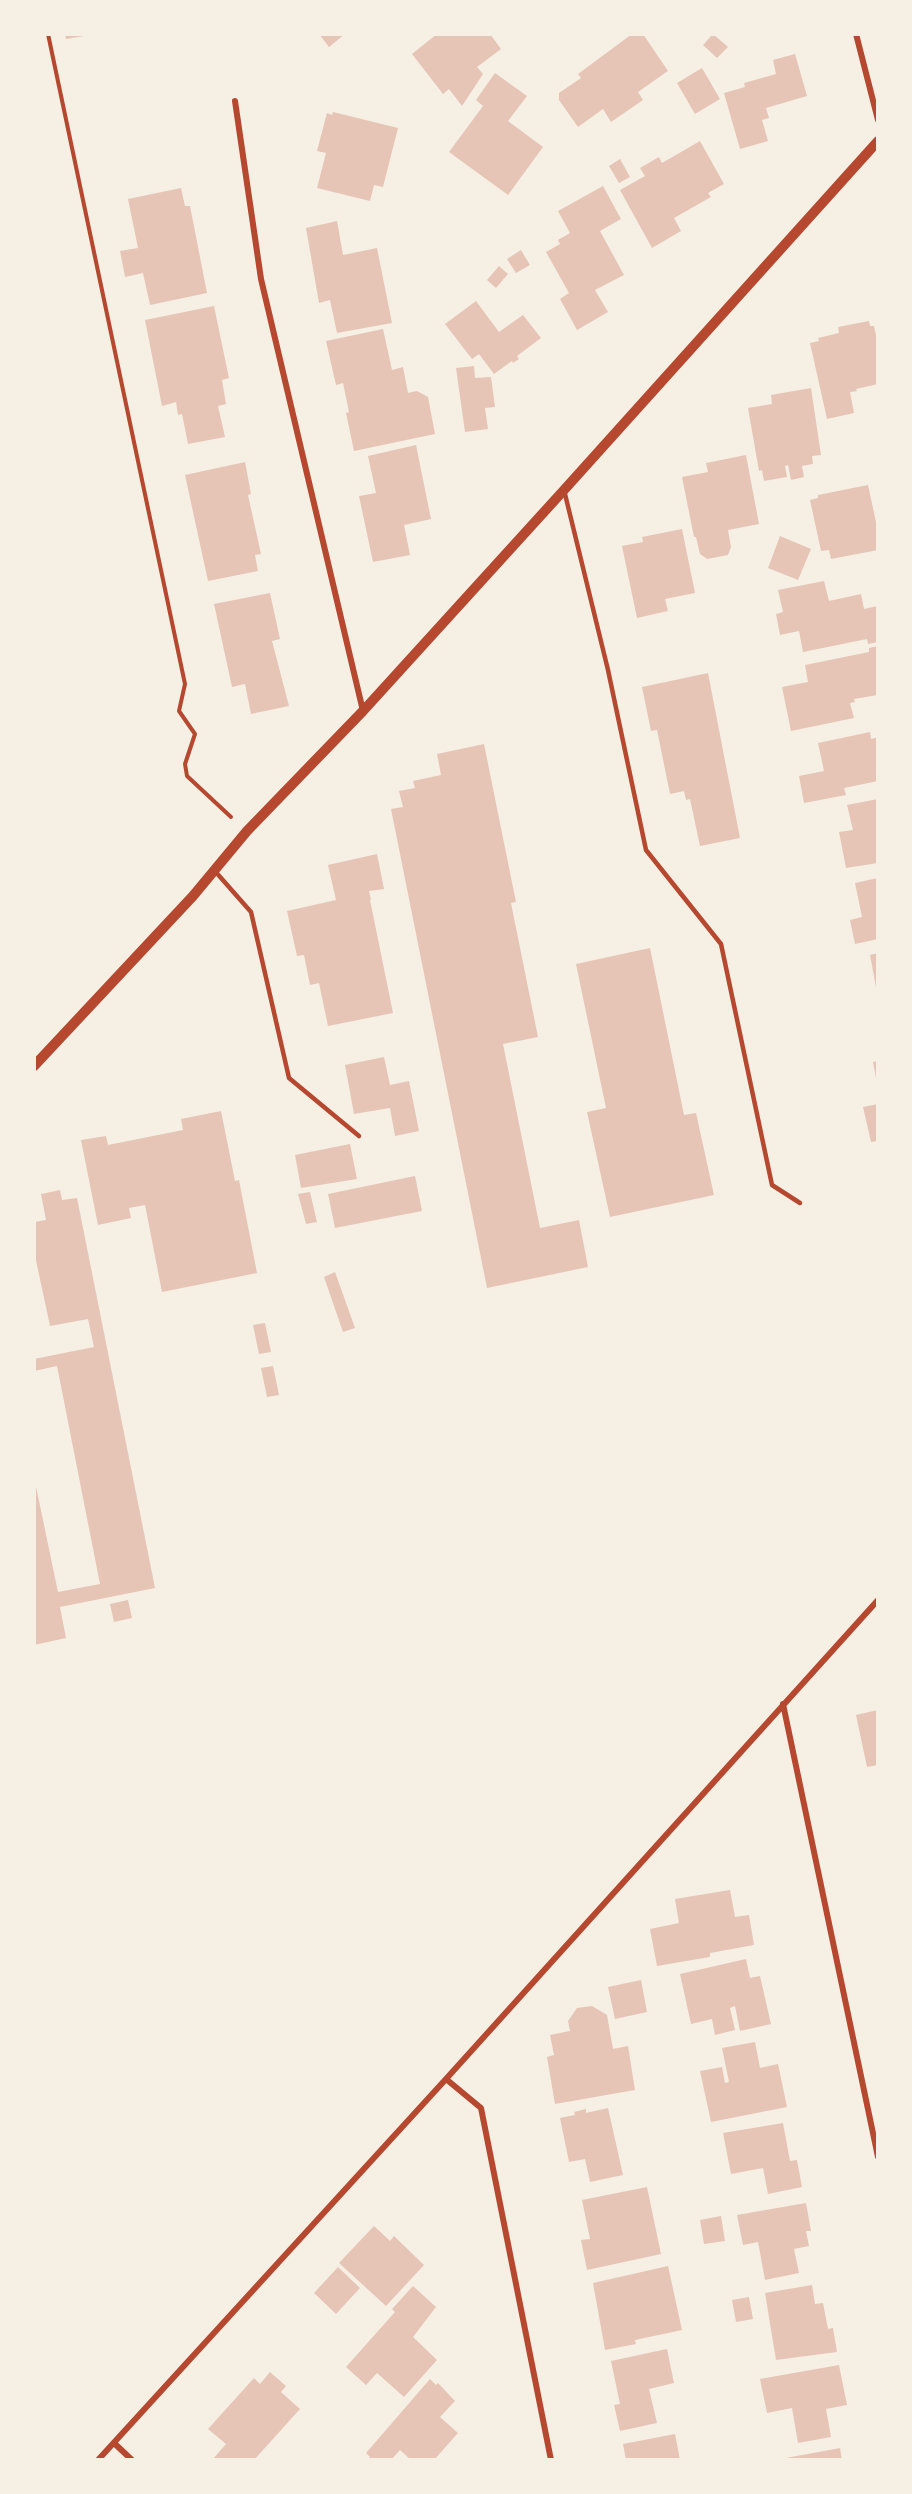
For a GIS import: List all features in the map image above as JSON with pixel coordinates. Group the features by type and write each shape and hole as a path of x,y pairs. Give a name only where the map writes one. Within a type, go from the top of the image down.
{"street":[{"path":"856,34 878,120"},
{"path":"235,101 261,279 363,711"},
{"path":"34,1066 247,831 363,711 878,141"},
{"path":"98,2460 446,2079 878,1600"},
{"path":"783,1704 878,2157"},
{"path":"446,2079 481,2108 551,2460"},
{"path":"114,2443 132,2460"}],"lane":[{"path":"564,490 608,670 646,850 721,944 772,1185 800,1203"},
{"path":"214,870 251,912 289,1078 360,1136"}],"path":[{"path":"48,34 185,684 179,711 195,734 185,764 187,776 209,799 247,831"}],"building":[{"path":"65,34 84,34 84,36 66,39"},
{"path":"319,34 345,34 329,47"},
{"path":"437,34 490,34 501,49 477,67 483,74 462,106 449,89 443,94 412,54"},
{"path":"632,34 643,34 668,71 638,92 643,100 611,122 603,109 578,127 559,100 559,93 581,78 578,74"},
{"path":"713,34 728,47 717,58 703,45"},
{"path":"795,54 807,96 766,108 769,118 762,120 768,141 740,149 724,93 745,87 744,83 776,74 773,60"},
{"path":"702,68 720,99 695,114 677,83"},
{"path":"495,73 527,96 508,121 543,147 508,195 449,152 483,106 476,100"},
{"path":"333,112 398,128 383,187 374,185 370,201 317,188 326,153 317,151 327,113 332,115"},
{"path":"700,141 724,184 708,193 711,197 674,218 681,231 652,248 620,190 645,176 640,168 659,157 662,163"},
{"path":"620,159 630,177 619,183 609,166"},
{"path":"603,186 621,219 600,231 624,275 595,290 608,312 577,330 560,299 569,293 546,252 560,244 558,240 570,233 558,211"},
{"path":"181,188 185,206 190,206 207,293 150,305 143,273 125,277 120,251 138,248 128,199"},
{"path":"337,221 343,255 377,248 392,323 337,333 330,300 319,303 306,228"},
{"path":"521,250 530,265 516,273 507,259"},
{"path":"499,266 508,274 496,288 487,280"},
{"path":"476,301 499,332 523,315 541,338 517,356 519,359 513,363 512,361 494,374 479,354 472,359 445,324"},
{"path":"214,306 229,378 222,380 226,404 218,406 225,437 188,444 182,414 178,415 176,402 162,406 145,320"},
{"path":"869,321 870,326 874,326 878,344 878,384 850,392 854,413 827,419 810,343 819,341 818,338 839,333 838,327"},
{"path":"383,329 392,370 403,367 408,393 417,391 428,397 435,434 354,451 346,413 349,412 343,383 336,385 326,341"},
{"path":"474,366 475,378 491,377 495,407 485,408 488,429 465,432 456,368"},
{"path":"811,388 821,455 812,456 813,464 802,466 804,477 791,480 788,465 785,466 787,477 764,481 762,470 759,471 748,408 772,404 771,395"},
{"path":"416,445 431,519 404,525 410,555 373,562 359,496 376,493 368,456"},
{"path":"746,455 759,524 728,530 731,547 728,555 707,559 700,554 696,537 694,537 682,477 708,472 706,463"},
{"path":"245,462 251,494 248,495 261,554 255,555 258,571 208,581 185,475"},
{"path":"868,485 876,522 878,522 878,550 831,559 829,550 821,551 810,500 818,498 818,495"},
{"path":"682,529 695,593 665,599 668,611 637,618 622,546 643,542 642,537"},
{"path":"780,536 811,549 798,580 768,568"},
{"path":"824,581 829,601 861,594 864,609 878,606 878,642 868,644 867,639 803,652 799,631 780,635 776,614 783,612 778,590"},
{"path":"270,593 280,639 272,641 289,706 251,714 245,684 232,687 214,604"},
{"path":"878,646 878,695 854,699 855,702 850,703 854,718 791,731 782,687 808,682 805,665 869,652 869,648"},
{"path":"708,673 740,838 700,846 690,799 686,800 684,791 670,794 657,730 651,731 642,687"},
{"path":"870,732 871,739 878,737 878,781 844,788 846,795 804,803 799,776 824,771 818,743"},
{"path":"484,744 516,902 511,903 538,1037 503,1044 540,1228 579,1220 588,1267 487,1288 391,809 403,807 399,791 415,788 413,781 441,775 437,754"},
{"path":"878,799 878,863 846,868 839,832 853,830 847,805"},
{"path":"377,854 384,889 369,891 393,1013 328,1026 319,983 310,985 304,955 297,956 287,911 336,900 328,865"},
{"path":"878,878 878,939 855,944 850,920 862,917 855,883"},
{"path":"650,948 684,1115 696,1113 714,1195 610,1217 587,1112 606,1108 576,964"},
{"path":"878,953 878,987 876,987 870,955"},
{"path":"384,1057 390,1085 409,1081 419,1131 395,1136 390,1108 354,1114 345,1065"},
{"path":"878,1061 878,1077 876,1078 873,1062"},
{"path":"878,1104 878,1141 871,1142 863,1107"},
{"path":"221,1111 235,1181 239,1180 257,1273 162,1292 145,1205 129,1208 131,1218 98,1225 81,1140 106,1136 108,1145 183,1130 181,1119"},
{"path":"350,1144 357,1179 301,1188 295,1155"},
{"path":"415,1176 422,1211 335,1228 328,1194"},
{"path":"60,1190 62,1200 77,1198 155,1588 60,1607 66,1638 34,1645 34,1477 58,1592 100,1584 57,1366 34,1371 34,1359 94,1347 88,1319 50,1326 34,1251 34,1222 46,1220 41,1194"},
{"path":"310,1192 317,1222 306,1224 298,1194"},
{"path":"335,1272 355,1328 343,1332 324,1277"},
{"path":"265,1323 271,1352 259,1354 253,1325"},
{"path":"273,1366 279,1395 267,1397 261,1368"},
{"path":"128,1600 132,1618 114,1622 110,1604"},
{"path":"878,1710 878,1765 867,1767 856,1715"},
{"path":"730,1890 735,1917 749,1915 754,1945 710,1953 710,1957 657,1966 650,1929 679,1923 675,1899"},
{"path":"746,1959 750,1978 760,1976 771,2024 740,2031 735,2006 730,2008 735,2030 715,2035 712,2019 691,2024 680,1974"},
{"path":"641,1980 647,2012 615,2019 608,1987"},
{"path":"592,2006 607,2015 613,2049 628,2046 635,2090 555,2104 547,2057 554,2055 550,2035 570,2031 568,2021 577,2008"},
{"path":"755,2042 760,2068 778,2064 787,2107 711,2122 700,2071 722,2067 725,2083 729,2082 722,2048"},
{"path":"608,2108 623,2175 590,2182 585,2159 569,2162 560,2118 575,2115 574,2112 586,2109 586,2113"},
{"path":"783,2123 790,2161 797,2160 802,2187 768,2194 763,2168 731,2174 723,2133"},
{"path":"647,2187 661,2254 587,2270 581,2240 590,2239 582,2200"},
{"path":"806,2203 811,2231 806,2231 809,2246 794,2249 799,2273 765,2280 758,2242 743,2245 737,2215"},
{"path":"721,2216 725,2241 704,2244 700,2220"},
{"path":"374,2226 390,2241 394,2236 424,2265 386,2306 339,2263"},
{"path":"668,2266 682,2330 635,2340 636,2344 605,2350 593,2283"},
{"path":"338,2267 360,2288 336,2314 314,2293"},
{"path":"812,2285 815,2304 823,2303 828,2329 833,2328 837,2352 776,2360 765,2293"},
{"path":"413,2286 436,2307 413,2337 437,2360 404,2397 377,2373 366,2385 346,2367 395,2312 392,2309"},
{"path":"749,2297 753,2319 736,2322 732,2300"},
{"path":"667,2349 674,2383 649,2389 657,2423 620,2431 614,2405 620,2404 611,2361"},
{"path":"839,2365 847,2405 826,2409 831,2437 798,2443 792,2408 767,2413 760,2379"},
{"path":"270,2372 286,2386 281,2392 300,2409 254,2460 212,2460 226,2444 208,2429 254,2378 260,2384"},
{"path":"430,2379 436,2385 438,2383 455,2401 440,2417 458,2433 434,2460 411,2460 400,2450 391,2460 367,2460 370,2457 366,2453"},
{"path":"675,2434 680,2460 626,2460 623,2444"},
{"path":"840,2448 842,2460 786,2460 786,2458"}]}
